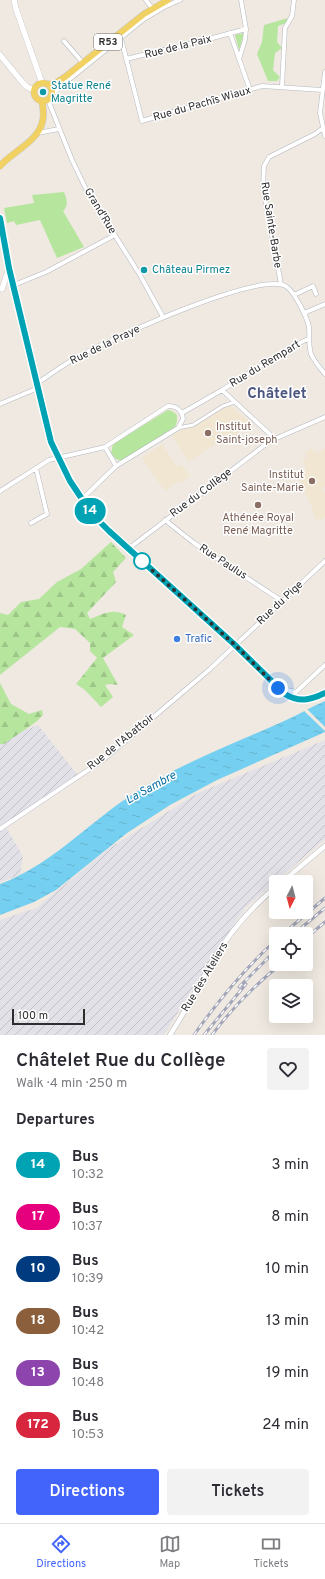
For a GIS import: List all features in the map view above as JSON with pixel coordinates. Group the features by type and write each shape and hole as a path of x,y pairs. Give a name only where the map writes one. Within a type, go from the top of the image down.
{"main road":[{"path":"14,0 42,83"},
{"name":"R53","path":"49,84 57,82 152,8 168,0"},
{"path":"0,55 23,83 30,89 34,90"},
{"path":"0,166 7,158 28,143 38,133 43,119 47,99 52,89 49,84 38,84 34,90 35,96 47,99"},
{"path":"0,222 9,268 16,284 37,386 51,442 70,481 90,512 128,549 235,645 267,675 278,688 290,697 304,700 312,699 325,693"},
{"path":"1,290 9,268"},
{"path":"1,290 16,284"}],"street":[{"path":"146,0 152,8"},
{"path":"47,99 60,87 154,13 180,0"},
{"path":"239,60 245,40 246,28 241,0"},
{"path":"282,86 285,28 292,16 294,0"},
{"name":"Rue de la Paix","path":"126,59 246,28"},
{"path":"230,33 250,90"},
{"name":"Rue du Pachîs Wiaux","path":"121,38 142,121 262,86 282,86 322,90"},
{"path":"64,41 83,63"},
{"path":"325,72 320,113 322,128 325,136"},
{"name":"Grand'Rue","path":"47,99 72,160 87,191 140,275 163,317"},
{"name":"Rue Sainte-Barbe","path":"281,284 263,187 264,166 269,157 315,134 322,128"},
{"path":"38,133 59,129"},
{"path":"16,284 46,272 115,235"},
{"path":"281,284 287,286 304,313 309,327 308,339 312,354 325,374"},
{"name":"Rue de la Praye","path":"0,404 37,386 82,354 163,317 203,301 238,290 261,285 281,284"},
{"path":"294,296 313,286 316,294"},
{"path":"304,313 325,304"},
{"name":"Rue du Rempart","path":"182,413 291,347 308,339"},
{"path":"222,390 274,438"},
{"path":"82,499 116,466 178,428 193,425 224,406 235,402"},
{"path":"0,491 49,460 105,447 168,406 178,408 182,413 182,422 178,428"},
{"name":"Rue du Collège","path":"128,549 274,438 325,417"},
{"path":"105,447 116,466"},
{"path":"31,523 48,514 36,468"},
{"name":"Rue Paulus","path":"165,520 194,543 282,601"},
{"name":"Rue du Pige","path":"235,645 325,561"},
{"name":"Rue de l'Abattoir","path":"0,829 23,812 103,760 210,669 235,645"},
{"path":"267,675 287,690 296,692 323,667 325,673"},
{"path":"290,875 325,846"},
{"name":"Rue des Ateliers","path":"170,1035 188,1008 219,951 244,919 269,894"}],"shaded area":[{"name":"Institut Saint-joseph","path":"227,403 251,423 237,434 238,436 225,445 221,440 189,462 172,436 222,404"},
{"path":"162,444 177,467 181,464 190,476 181,483 176,482 165,491 142,458"},
{"name":"Institut Sainte-Marie","path":"312,448 314,452 316,451 317,453 325,448 325,486 322,489 325,494 325,517 321,520 315,519 312,508 297,475 305,470 306,467 302,460 307,457 305,452"},
{"path":"38,725 77,774 4,824 23,856 20,875 0,882 0,740"},
{"path":"325,740 325,839 283,875 269,875 269,887 245,908 210,960 164,1035 0,1035 0,920 36,908 111,847 198,793"}],"green space":[{"path":"288,18 286,23 278,26 277,42 282,48 275,53 273,70 280,77 277,81 268,81 257,54 262,42 264,25"},
{"path":"244,33 239,50 235,35"},
{"path":"64,192 67,202 63,211 84,247 57,258 40,220 16,225 14,221 7,223 4,208 34,203 32,195"},
{"path":"168,410 177,415 175,427 122,461 116,459 111,453 113,444"},
{"path":"111,542 126,558 113,572 116,582 87,613 90,619 112,612 126,615 122,627 134,635 103,658 118,685 105,685 113,697 101,707 85,690 76,684 97,658 90,651 90,643 75,629 60,627 0,675 0,613 8,615 21,602 39,599 57,582 81,569"},
{"path":"0,683 11,704 29,714 42,710 43,715 36,722 4,744 0,744"}],"water":[{"name":"La Sambre","path":"325,701 325,732 217,780 170,805 127,833 56,890 34,902 0,915 0,884 18,876 50,857 127,798 184,765 289,719"}],"pier":[{"path":"306,708 325,727 325,731 303,710"}],"railway":[{"path":"291,927 325,898"},
{"path":"302,927 325,908"},
{"path":"313,932 325,922"},
{"path":"194,1035 232,985 269,947"},
{"path":"239,987 269,957"},
{"path":"212,1035 244,997 273,971"},
{"path":"204,1035 246,984"}],"bus line":[{"name":"14","path":"0,218 9,268 51,442 70,481 90,512 235,645 285,694 298,700 304,700 312,699 325,693"}],"place":[{"name":"Statue René Magritte","path":"43,92"},
{"name":"Château Pirmez","path":"144,270"},
{"name":"Institut Saint-joseph","path":"208,433"},
{"name":"Institut Sainte-Marie","path":"312,481"},
{"name":"Athénée Royal René Magritte","path":"258,505"},
{"name":"Trafic","path":"177,639"}],"district":[{"name":"Châtelet","path":"277,394"}],"route":[{"path":"142,561 235,645 267,675 278,688"}]}
